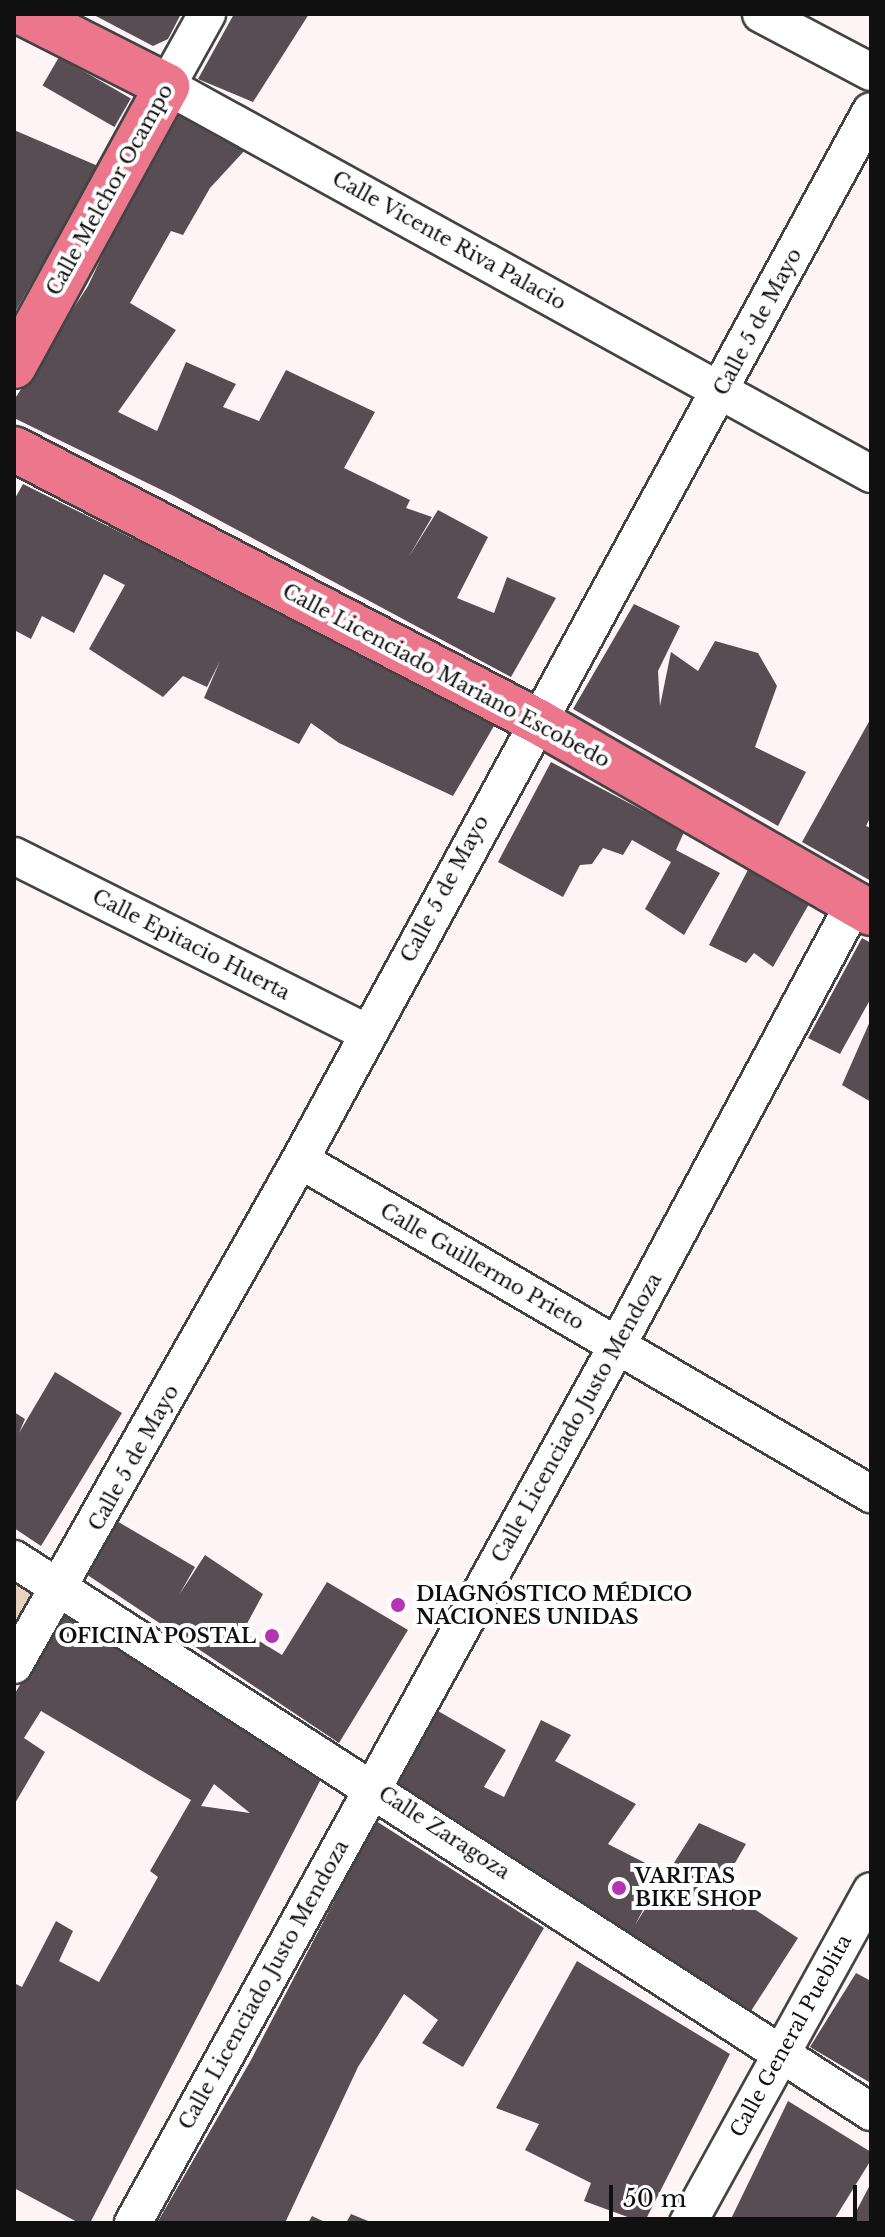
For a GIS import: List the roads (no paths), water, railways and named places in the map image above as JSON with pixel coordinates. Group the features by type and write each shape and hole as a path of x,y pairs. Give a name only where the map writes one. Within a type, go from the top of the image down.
{"main road":[{"name":"Calle Vicente Riva Palacio","path":"25,14 167,86"},
{"name":"Calle Melchor Ocampo","path":"14,366 167,86"},
{"name":"Calle Licenciado Mariano Escobedo","path":"14,449 537,721 862,908"}],"street":[{"name":"Calle Melchor Ocampo","path":"167,86 207,14"},
{"path":"761,14 871,72"},
{"name":"Calle Vicente Riva Palacio","path":"167,86 871,474"},
{"name":"Calle 5 de Mayo","path":"14,1665 61,1589 300,1160 871,111"},
{"name":"Calle Epitacio Huerta","path":"14,856 367,1033"},
{"name":"Calle Licenciado Justo Mendoza","path":"133,2223 862,908"},
{"name":"Calle Guillermo Prieto","path":"300,1160 871,1494"},
{"name":"Calle Zaragoza","path":"14,1559 374,1787 871,2112"},
{"name":"Calle General Pueblita","path":"688,2223 871,1891"}],"place":[{"name":"DIAGNÓSTICO MÉDICO NACIONES UNIDAS","path":"398,1605"},
{"name":"OFICINA POSTAL","path":"272,1636"},
{"name":"VARITAS BIKE SHOP","path":"619,1888"}]}
